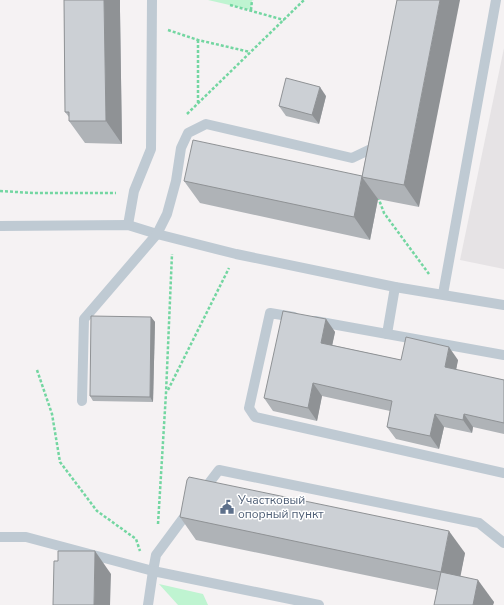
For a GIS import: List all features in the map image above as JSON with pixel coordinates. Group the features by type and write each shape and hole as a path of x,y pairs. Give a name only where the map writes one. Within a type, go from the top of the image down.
{"lane":[{"path":"128,225 134,190 151,149 152,0"},
{"path":"443,294 496,0"},
{"path":"82,401 84,319 158,234 167,214 176,181 182,148 188,133 206,124 352,158 373,148 376,133"},
{"path":"0,226 128,225 236,254 395,286 504,305"},
{"path":"387,334 395,286"},
{"path":"504,355 270,313 249,408 255,417 504,473"},
{"path":"148,605 149,570 156,555 219,470 479,523 504,543"},
{"path":"0,537 26,537 149,570 319,605"}],"path":[{"path":"251,10 252,0"},
{"path":"230,5 284,20"},
{"path":"152,25 198,40 251,52"},
{"path":"198,40 198,103"},
{"path":"377,193 384,213 443,294"},
{"path":"156,555 166,393 172,237"},
{"path":"166,393 236,254"},
{"path":"37,370 52,414 60,462 97,511 136,539 149,570"}],"shaded area":[{"path":"504,48 504,269 460,260"}],"green space":[{"path":"208,0 252,0 251,10"},
{"path":"159,584 203,594 208,605 178,605"}],"building":[{"path":"64,0 104,0 106,121 69,121 69,112 65,112"},
{"path":"397,0 440,0 404,185 362,177"},
{"path":"286,78 320,87 312,115 279,106"},
{"path":"193,140 362,176 354,217 184,181"},
{"path":"283,311 326,319 321,343 401,360 406,337 449,347 445,367 504,380 504,423 464,414 463,420 435,414 430,436 387,427 392,401 313,383 308,408 264,398"},
{"path":"91,316 151,317 150,397 90,396"},
{"path":"189,477 449,531 441,572 180,517 187,480"},
{"path":"58,551 95,551 94,605 53,605 54,561 58,561"},
{"path":"441,572 478,580 473,605 434,605"}],"place":[{"name":"Участковый опорный пункт","path":"227,507"}]}
